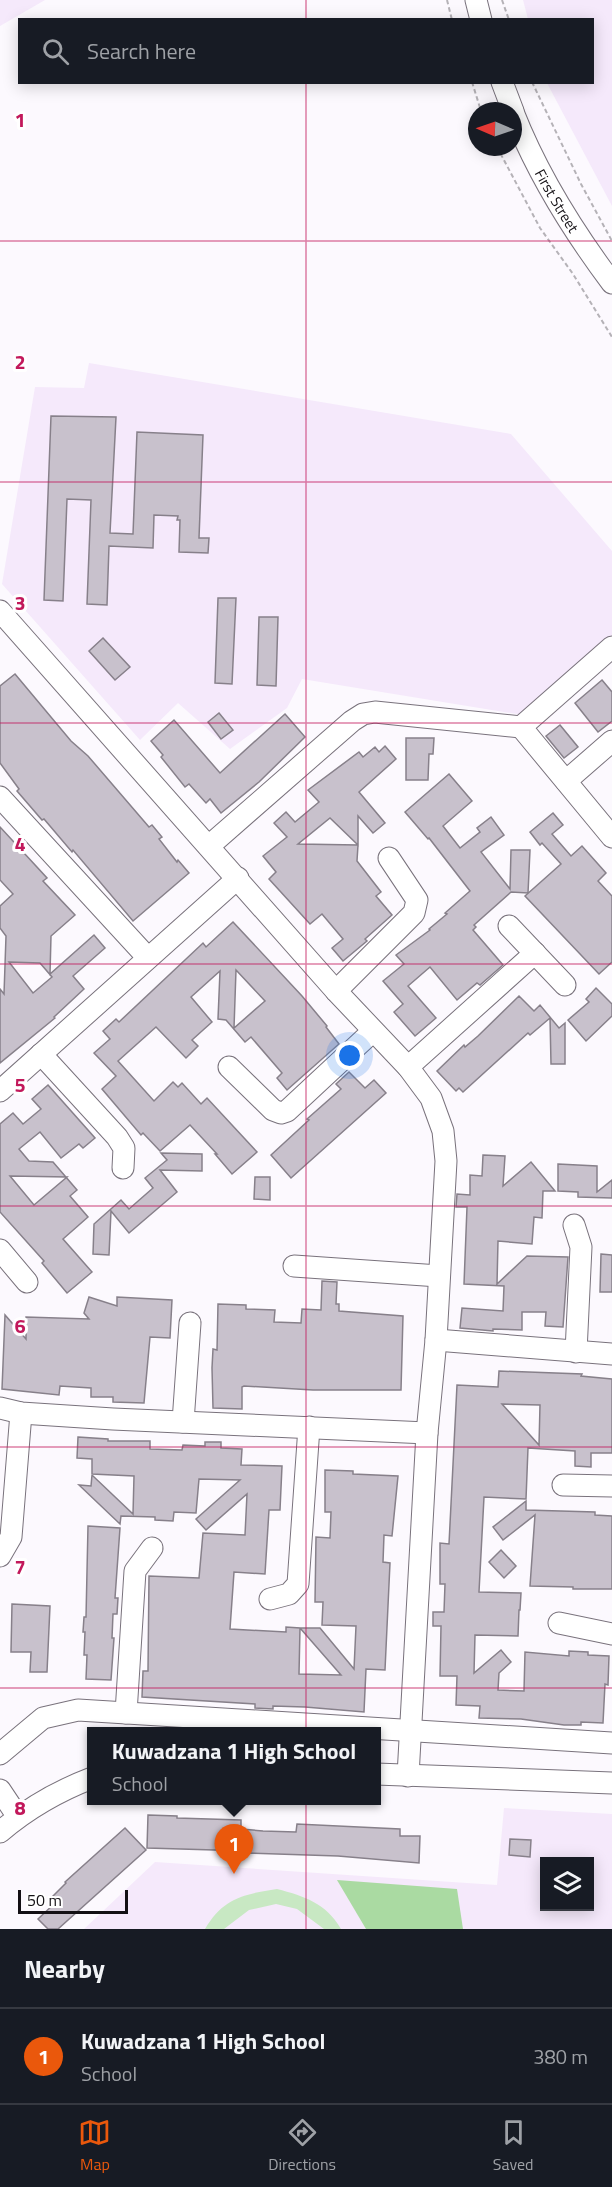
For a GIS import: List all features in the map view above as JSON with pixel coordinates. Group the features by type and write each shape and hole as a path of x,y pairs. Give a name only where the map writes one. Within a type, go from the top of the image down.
{"street":[{"path":"476,0 480,18"},
{"name":"First Street","path":"503,84 510,102"},
{"name":"First Street","path":"522,131 539,168 565,214 612,283"},
{"path":"0,611 336,991 408,1067 431,1098 443,1131 446,1161 436,1340 427,1433 408,1776"},
{"path":"521,726 612,647"},
{"path":"209,846 326,743 363,714 375,712 521,726 612,837"},
{"path":"566,781 612,741"},
{"path":"0,797 148,958"},
{"path":"336,991 414,913 417,900 389,858"},
{"path":"0,1091 238,878"},
{"path":"509,926 565,985"},
{"path":"408,1067 535,953"},
{"path":"229,1067 273,1110 280,1113 287,1111 373,1031"},
{"path":"41,1054 117,1137 124,1148 123,1168"},
{"path":"574,1224 581,1246 576,1352"},
{"path":"0,1250 27,1282"},
{"path":"294,1266 439,1276"},
{"path":"183,1422 190,1323"},
{"path":"436,1340 612,1354"},
{"path":"0,1556 11,1537 10,1411 183,1422 427,1433"},
{"path":"270,1599 289,1594 298,1584 309,1427"},
{"path":"563,1485 612,1486"},
{"path":"126,1713 135,1571 152,1548"},
{"path":"559,1623 612,1634"},
{"path":"0,1754 43,1718 78,1710 337,1727"},
{"path":"381,1730 612,1743"},
{"path":"381,1774 612,1783"},
{"path":"0,1832 18,1817 69,1786 87,1780"},
{"path":"0,1790 18,1817"}],"path":[{"path":"447,0 452,18"},
{"path":"502,0 508,18"},
{"path":"473,84 478,102"},
{"path":"533,84 580,184 612,242"},
{"path":"502,156 540,228 573,274 612,337"}],"shaded area":[{"path":"0,0 45,0 0,26"},
{"path":"523,0 612,0 612,206 548,84 594,84 594,18 528,18"},
{"path":"89,363 511,434 612,551 612,635 523,715 302,679 287,708 230,749 178,703 140,740 2,584 35,387 84,388"},
{"path":"504,1808 612,1814 612,1929 84,1929 155,1862 497,1885"}],"green space":[{"path":"337,1880 457,1889 463,1929 366,1929"},
{"path":"277,1889 321,1907 341,1929 324,1929 297,1909 276,1904 249,1910 224,1929 205,1929 219,1910 235,1899"}],"building":[{"path":"51,416 116,417 110,533 133,534 137,432 203,435 199,538 209,538 208,553 179,552 180,520 177,520 178,516 154,515 153,548 109,546 107,605 87,604 91,500 67,499 63,601 44,600"},
{"path":"218,598 236,598 232,684 215,683"},
{"path":"259,617 278,617 276,686 257,685"},
{"path":"103,638 130,667 115,680 89,651"},
{"path":"15,674 71,741 88,756 149,827 152,825 162,837 159,839 189,873 133,921 73,850 72,852 17,791 19,789 0,763 0,686"},
{"path":"602,680 612,692 612,721 598,732 575,703"},
{"path":"219,713 233,730 221,739 208,722"},
{"path":"285,714 305,737 259,782 221,813 210,799 206,803 189,784 185,787 151,741 174,720 220,773"},
{"path":"560,725 578,747 564,758 546,736"},
{"path":"406,738 434,738 433,754 429,754 428,780 406,780"},
{"path":"385,746 396,759 359,792 385,823 373,833 358,816 358,845 357,861 381,892 376,896 392,915 365,939 367,941 343,961 332,948 343,939 322,914 310,924 269,879 276,872 263,856 287,837 274,823 286,812 295,822 319,802 308,790 359,752 363,757 375,747 379,752","holes":["330,818 358,845 298,844"]},
{"path":"449,774 472,801 443,826 460,848 480,832 477,828 491,817 504,835 481,852 510,889 511,850 530,850 528,893 511,892 474,925 476,927 473,930 503,965 480,985 477,983 457,1000 430,967 408,986 436,1018 415,1036 394,1012 403,1004 383,981 404,964 396,955 430,930 470,891 429,838 405,812"},
{"path":"553,813 563,825 552,834 571,856 582,846 606,873 598,881 612,896 612,962 599,974 525,896 561,864 542,843 540,845 530,832"},
{"path":"0,827 47,878 43,881 75,915 51,936 50,974 94,935 105,948 73,976 84,989 55,1018 0,1063 0,989 4,994 6,936 0,928 0,906 13,894 0,880","holes":["9,962 40,963 52,977 33,993"]},
{"path":"233,922 302,996 339,1044 287,1090 277,1078 282,1073 251,1037 245,1042 226,1020 218,1019 220,971 191,997 212,1022 192,1040 198,1046 186,1058 156,1027 118,1061 154,1101 173,1082 178,1087 182,1083 201,1104 207,1098 257,1152 232,1174 190,1125 160,1151 143,1133 141,1135 102,1089 116,1076 94,1053 110,1039 103,1031 116,1019 119,1022 203,943 206,947","holes":["236,970 265,1001 234,1028"]},
{"path":"596,988 612,1004 612,1016 586,1041 568,1020 589,1002 586,999"},
{"path":"519,996 534,1011 540,1005 559,1028 565,1023 565,1064 551,1064 550,1018 530,1035 528,1033 463,1092 459,1088 456,1091 437,1071 464,1045 465,1047 478,1036"},
{"path":"349,1072 365,1088 374,1080 386,1093 291,1178 271,1155 341,1089 336,1084"},
{"path":"48,1085 95,1138 83,1148 79,1144 61,1158 40,1132 19,1149 29,1161 53,1162 66,1177 10,1176 34,1205 66,1178 77,1190 70,1196 88,1217 63,1239 92,1272 67,1293 42,1263 44,1261 0,1212 0,1124 13,1113 23,1124 41,1109 32,1099"},
{"path":"161,1153 202,1154 202,1171 160,1170 177,1192 129,1233 111,1211 109,1255 93,1254 94,1224 121,1200 129,1209 153,1188 145,1178 167,1160"},
{"path":"483,1155 505,1156 503,1186 531,1162 555,1191 543,1191 542,1218 534,1217 532,1244 498,1241 497,1284 527,1256 568,1257 563,1327 545,1326 546,1312 522,1312 522,1330 493,1329 493,1331 460,1328 462,1308 503,1311 504,1286 464,1284 467,1207 456,1207 457,1194 470,1195 470,1175 482,1176"},
{"path":"558,1164 597,1166 597,1192 612,1180 612,1198 578,1197 578,1192 558,1191"},
{"path":"255,1177 270,1177 270,1200 254,1199"},
{"path":"601,1254 612,1255 612,1292 600,1292"},
{"path":"322,1281 337,1282 336,1304 339,1304 339,1311 403,1316 401,1390 313,1390 244,1386 242,1387 242,1409 213,1408 212,1368 213,1349 217,1350 218,1304 246,1305 246,1309 275,1310 274,1322 301,1323 302,1309 321,1310"},
{"path":"89,1297 117,1306 117,1297 172,1300 170,1338 150,1337 144,1403 113,1402 113,1397 91,1397 91,1388 60,1386 59,1395 2,1389 5,1315 26,1339 26,1317 89,1319 84,1313"},
{"path":"499,1371 582,1374 581,1376 612,1379 612,1453 591,1453 591,1467 575,1466 575,1451 528,1448 526,1499 484,1497 479,1592 521,1593 518,1636 475,1635 474,1673 501,1650 511,1662 499,1673 498,1690 524,1691 525,1652 569,1656 569,1651 609,1656 603,1723 581,1722 581,1725 564,1725 521,1719 479,1718 480,1706 456,1705 457,1676 440,1676 441,1626 433,1626 433,1612 444,1612 445,1584 440,1584 440,1543 449,1544 457,1385 498,1387","holes":["502,1404 540,1405 539,1445"]},
{"path":"78,1437 108,1439 108,1441 150,1441 150,1449 182,1450 183,1445 205,1446 205,1442 221,1442 221,1448 242,1449 241,1465 282,1466 280,1510 269,1510 265,1574 234,1572 230,1629 286,1632 286,1627 320,1628 354,1669 356,1626 322,1625 323,1602 315,1602 316,1537 330,1538 331,1512 325,1512 325,1470 398,1476 392,1536 384,1535 383,1562 390,1563 385,1670 366,1669 364,1712 305,1707 255,1708 255,1704 142,1697 143,1671 148,1671 149,1576 199,1578 203,1533 245,1535 247,1494 206,1530 196,1519 240,1480 199,1479 196,1513 174,1512 173,1521 155,1520 155,1517 121,1516 120,1524 79,1485 91,1486 92,1475 133,1514 134,1476 92,1474 92,1459 77,1458","holes":["300,1628 341,1675 299,1674"]},
{"path":"526,1501 526,1510 595,1512 595,1515 612,1516 612,1589 530,1586 535,1515 503,1540 493,1527"},
{"path":"88,1526 120,1528 115,1598 118,1598 117,1614 113,1614 111,1680 86,1679 87,1655 84,1655 85,1632 83,1632 84,1617 86,1617"},
{"path":"501,1550 516,1566 504,1578 489,1562"},
{"path":"12,1604 50,1606 47,1672 30,1672 31,1652 11,1652"},
{"path":"148,1815 241,1820 241,1829 263,1831 296,1832 297,1824 400,1829 400,1836 420,1836 419,1863 338,1856 248,1853 248,1851 147,1848"},
{"path":"125,1828 146,1850 58,1929 48,1929 38,1919 55,1903 51,1898 65,1882"},
{"path":"510,1839 531,1840 530,1857 509,1855"}],"place":[{"name":"Kuwadzana 1 High School","path":"234,1874"}]}
